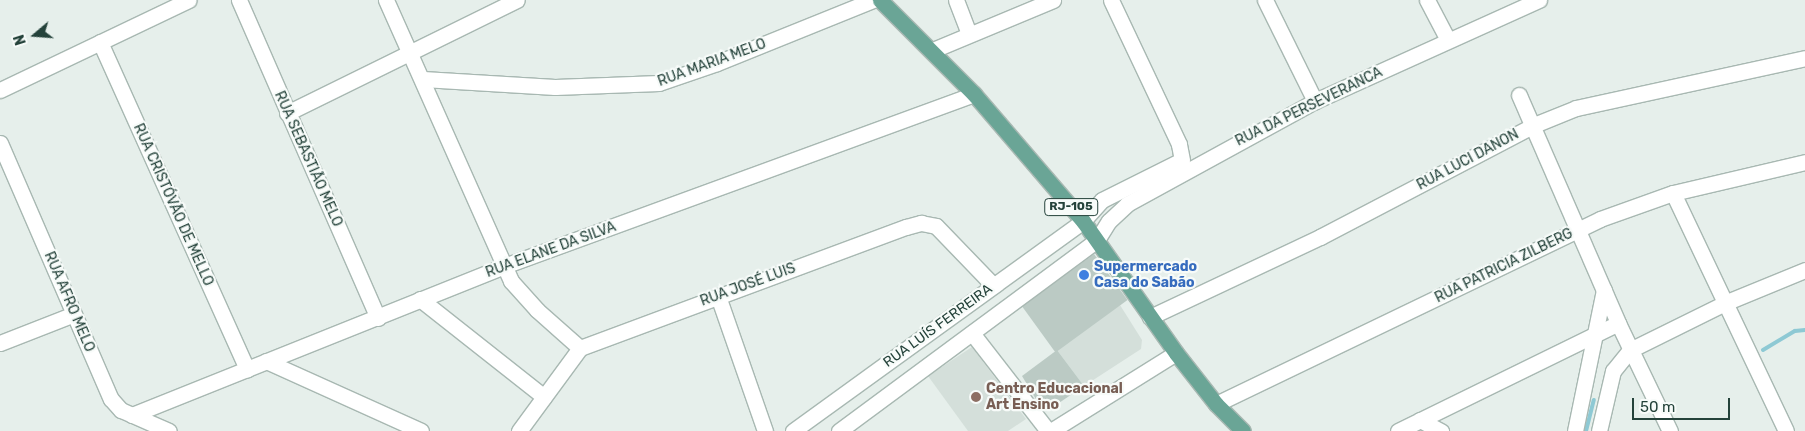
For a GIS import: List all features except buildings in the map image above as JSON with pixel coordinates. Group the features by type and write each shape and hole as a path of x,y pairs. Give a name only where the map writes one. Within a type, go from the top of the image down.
{"main road":[{"name":"RJ-105","path":"880,0 933,50 974,94 1083,221 1176,353 1216,404 1243,431"}],"street":[{"path":"0,90 190,0"},
{"name":"RUA SEBASTIÃO MELO","path":"239,0 378,318"},
{"path":"386,0 408,52 423,79 504,266 520,293 580,348 518,431"},
{"path":"288,113 408,52 517,0"},
{"name":"RUA MARIA MELO","path":"423,79 555,87 660,83 717,63 873,0"},
{"path":"956,0 969,34"},
{"path":"933,50 1053,0"},
{"name":"RUA LUÍS FERREIRA","path":"793,431 1083,221 1096,205 1111,195 1179,163 1183,156 1179,144 1111,0"},
{"path":"1265,0 1315,101"},
{"path":"1428,0 1448,40"},
{"name":"RUA DA PERSEVERANCA","path":"1097,240 1109,221 1127,204 1315,101 1539,0"},
{"name":"RUA CRISTÓVÃO DE MELLO","path":"100,42 247,369"},
{"name":"RUA LUCI DANON","path":"1150,317 1320,237 1534,126 1590,105 1805,58"},
{"name":"RUA ELANE DA SILVA","path":"132,415 504,266 974,94"},
{"path":"1518,95 1534,126 1630,350 1670,431"},
{"name":"RUA AFRO MELO","path":"0,142 111,399 132,415 169,431"},
{"name":"RUA PATRICIA ZILBERG","path":"1216,404 1600,219 1673,193 1805,162"},
{"path":"1673,193 1727,302 1786,431"},
{"name":"RUA JOSÉ LUIS","path":"580,348 718,296 921,224 936,226 947,235 994,286"},
{"name":"RUA LUÍS FERREIRA","path":"839,431 1097,240"},
{"path":"1599,431 1614,371 1630,350 1727,302 1805,270"},
{"path":"1575,431 1604,290"},
{"path":"718,296 765,431"},
{"path":"981,296 995,316"},
{"path":"420,299 544,397"},
{"path":"0,343 74,314"},
{"path":"1398,431 1618,323"},
{"path":"972,333 1050,431 1176,353"},
{"path":"266,361 421,431"},
{"path":"1420,420 1441,431"}],"shaded area":[{"path":"1120,305 1142,340 1141,349 1084,386 1057,350"},
{"name":"Centro Educacional Art Ensino","path":"972,347 1026,419 1008,431 968,431 928,376"}],"waterway":[{"path":"1763,350 1795,331 1805,330"},
{"path":"1586,431 1594,400"}],"place":[{"name":"Supermercado Casa do Sabão","path":"1084,275"},
{"name":"Centro Educacional Art Ensino","path":"976,397"}]}
